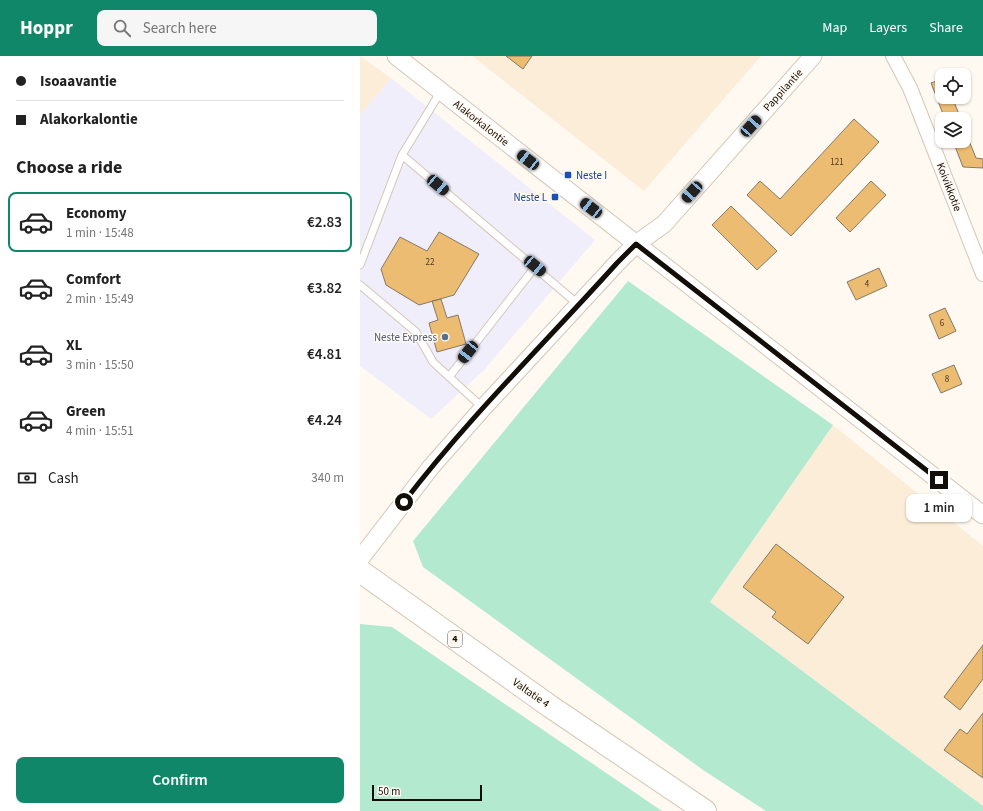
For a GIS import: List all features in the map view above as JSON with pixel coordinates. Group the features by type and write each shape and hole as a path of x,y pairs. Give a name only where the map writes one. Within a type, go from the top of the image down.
{"highway":[{"name":"Valtatie 4","path":"360,571 551,707 705,811"}],"street":[{"name":"Alakorkalontie","path":"396,56 983,515"},
{"name":"Pappilantie","path":"360,559 431,467 483,408 580,305 617,263 636,244 664,224 813,56"},
{"name":"Koivikkotie","path":"893,56 910,88 983,274"}],"lane":[{"path":"360,265 402,155 441,91"},
{"path":"402,155 580,305"},
{"path":"448,377 535,266"},
{"path":"360,285 416,332 433,362 483,408"}],"shaded area":[{"path":"360,56 391,78 360,115"},
{"path":"472,56 761,56 644,191"},
{"path":"391,78 595,240 484,370 431,419 360,366 360,115"},
{"path":"833,425 983,546 983,806 710,602"}],"green space":[{"path":"628,281 833,425 710,602 983,806 983,811 766,811 703,770 423,567 413,541"},
{"path":"360,624 392,627 662,811 360,811"}],"building":[{"path":"506,56 532,56 523,69"},
{"path":"935,82 935,93 931,83"},
{"path":"939,104 955,104 958,112 942,112"},
{"path":"854,119 879,142 791,236 747,195 760,181 780,199"},
{"path":"971,146 976,158 983,159 983,168 963,167 956,148 971,148"},
{"path":"871,181 886,195 850,232 836,218"},
{"path":"731,206 777,251 757,270 712,225"},
{"path":"439,232 479,254 454,295 419,305 386,285 381,269 400,237 427,251"},
{"path":"879,268 887,286 856,300 847,282"},
{"path":"441,299 447,318 458,315 466,344 437,352 429,323 438,320 432,301"},
{"path":"945,308 956,331 939,339 929,315"},
{"path":"954,365 962,384 941,393 932,374"},
{"path":"776,544 844,597 808,644 772,617 776,612 743,587"},
{"path":"983,645 983,679 960,710 944,697"},
{"path":"983,713 983,778 944,750 960,729 967,734"}],"place":[{"name":"Neste I","path":"568,175"},
{"name":"Neste L","path":"555,197"},
{"name":"Neste Express","path":"445,337"}],"route":[{"path":"404,502 431,467 483,408 636,244 939,480"}]}
